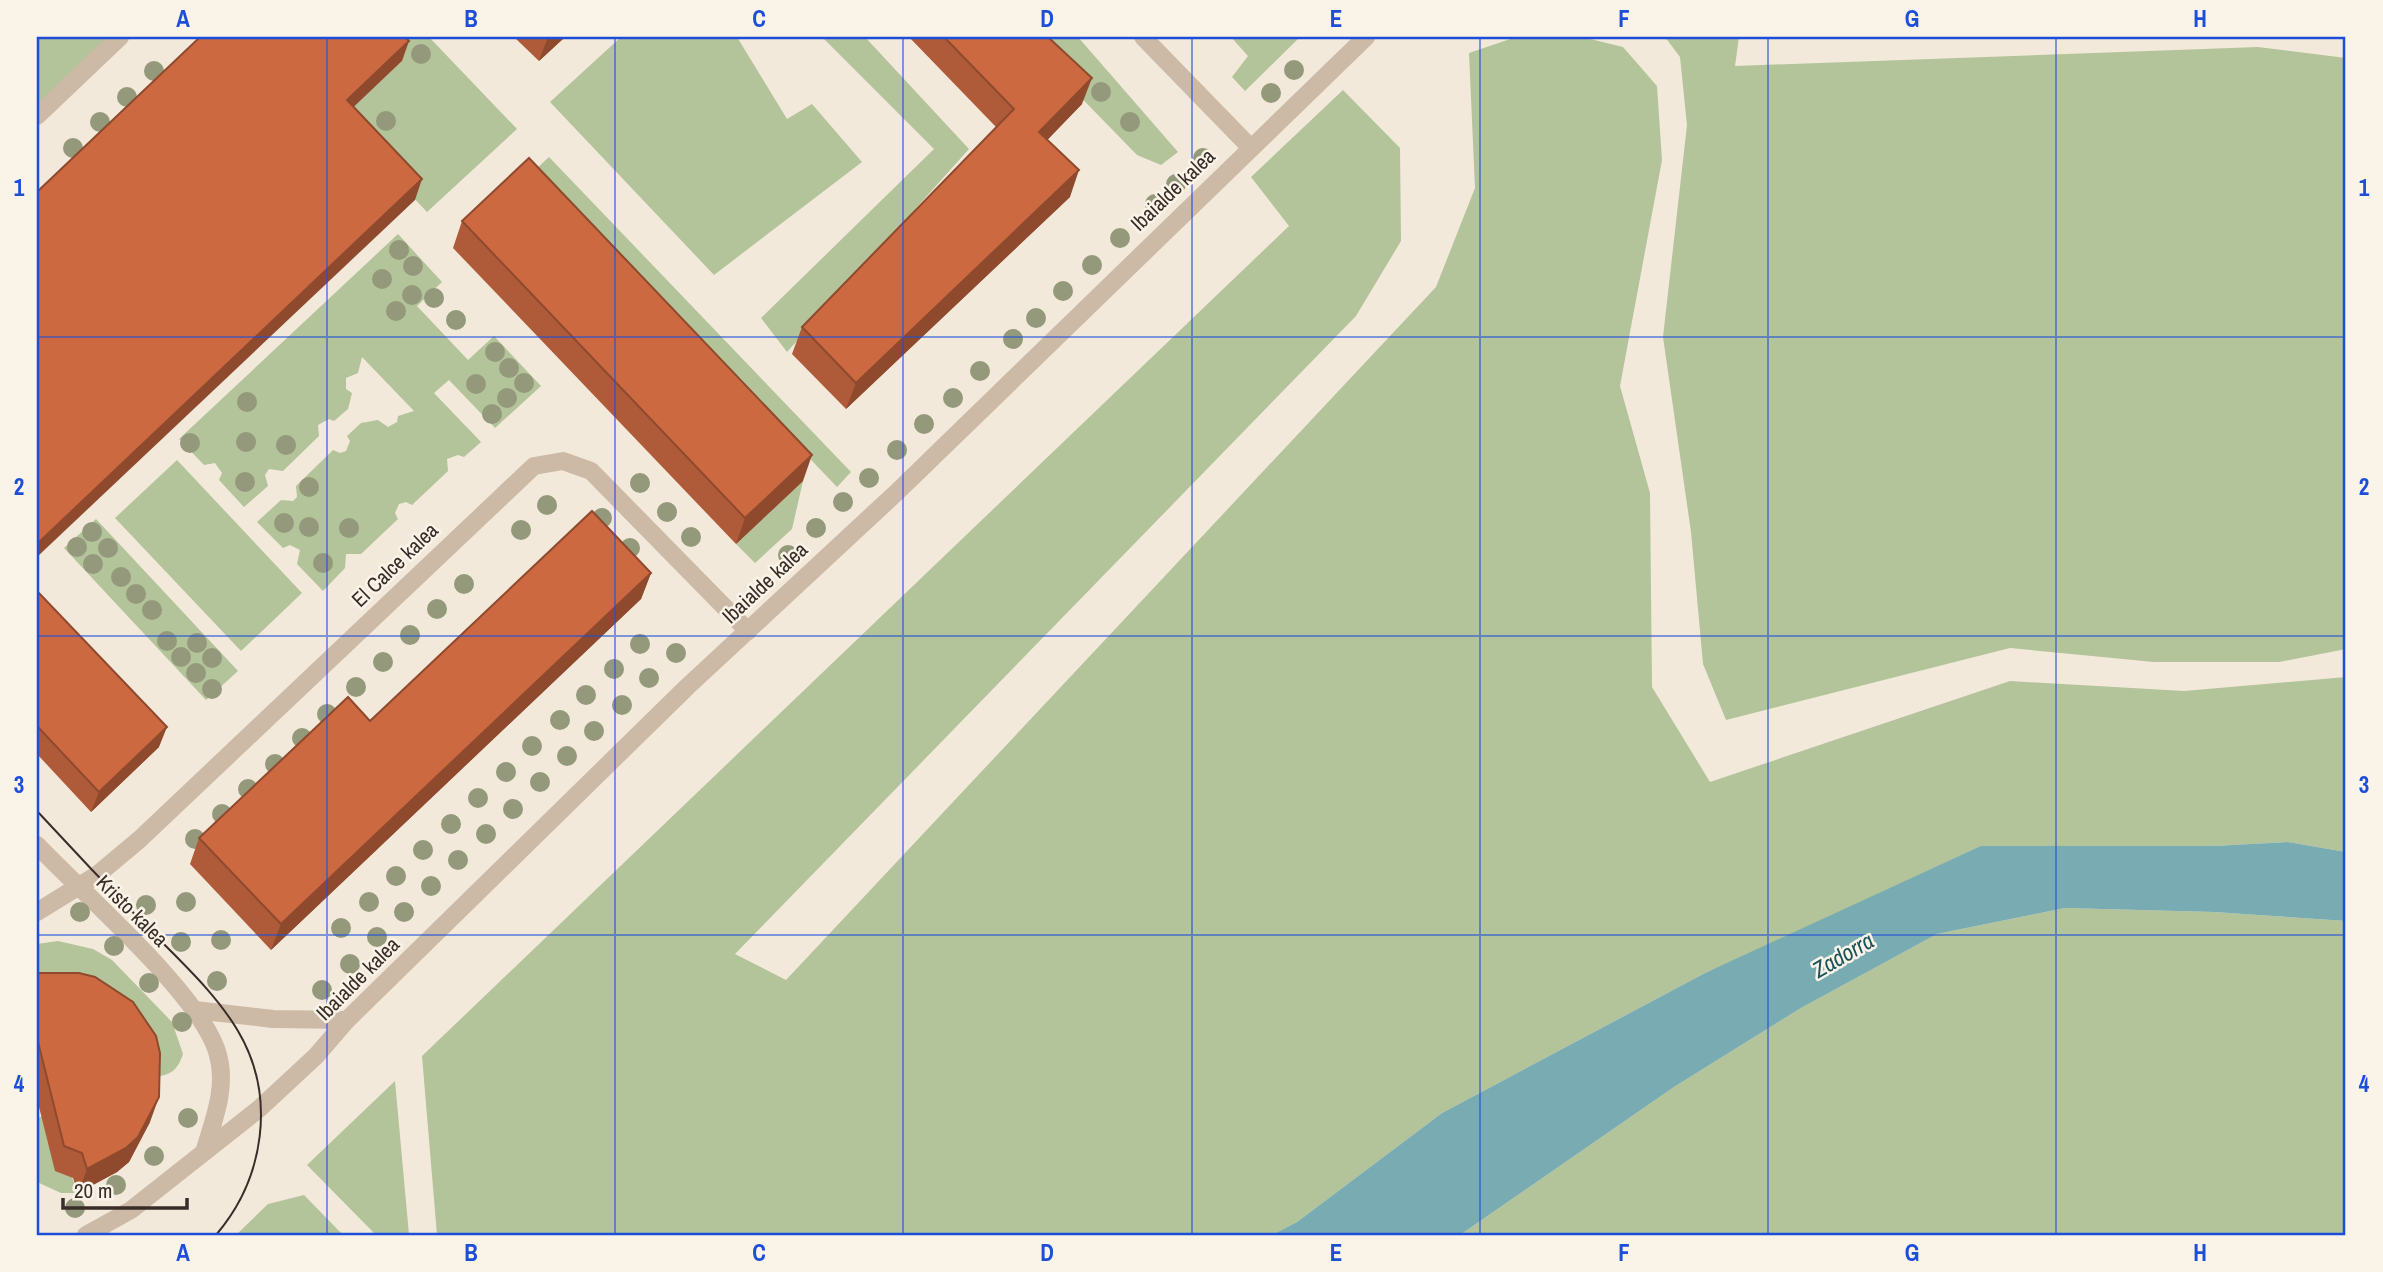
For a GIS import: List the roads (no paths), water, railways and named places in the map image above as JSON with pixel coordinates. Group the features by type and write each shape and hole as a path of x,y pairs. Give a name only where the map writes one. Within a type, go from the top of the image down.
{"street":[{"path":"37,116 120,37"},
{"path":"1143,37 1250,147"},
{"name":"Ibaialde kalea","path":"86,1235 131,1210 260,1108 316,1056 347,1020 1366,37"},
{"name":"El Calce kalea","path":"37,912 78,888 156,825 534,466 563,461 591,471 748,631"},
{"name":"Kristo kalea","path":"37,845 138,946 195,1010 218,1054 221,1081 218,1107 199,1154"},
{"path":"195,1010 273,1019 347,1020"}],"water":[{"name":"Zadorra","path":"2288,842 2346,852 2346,921 2214,912 2065,908 1937,934 1801,1008 1674,1087 1460,1235 1272,1235 1297,1222 1442,1113 1705,973 1981,846 2214,846"}],"tram line":[{"path":"37,811 208,990 238,1031 250,1056 258,1083 260,1137 245,1189 216,1235"}]}
